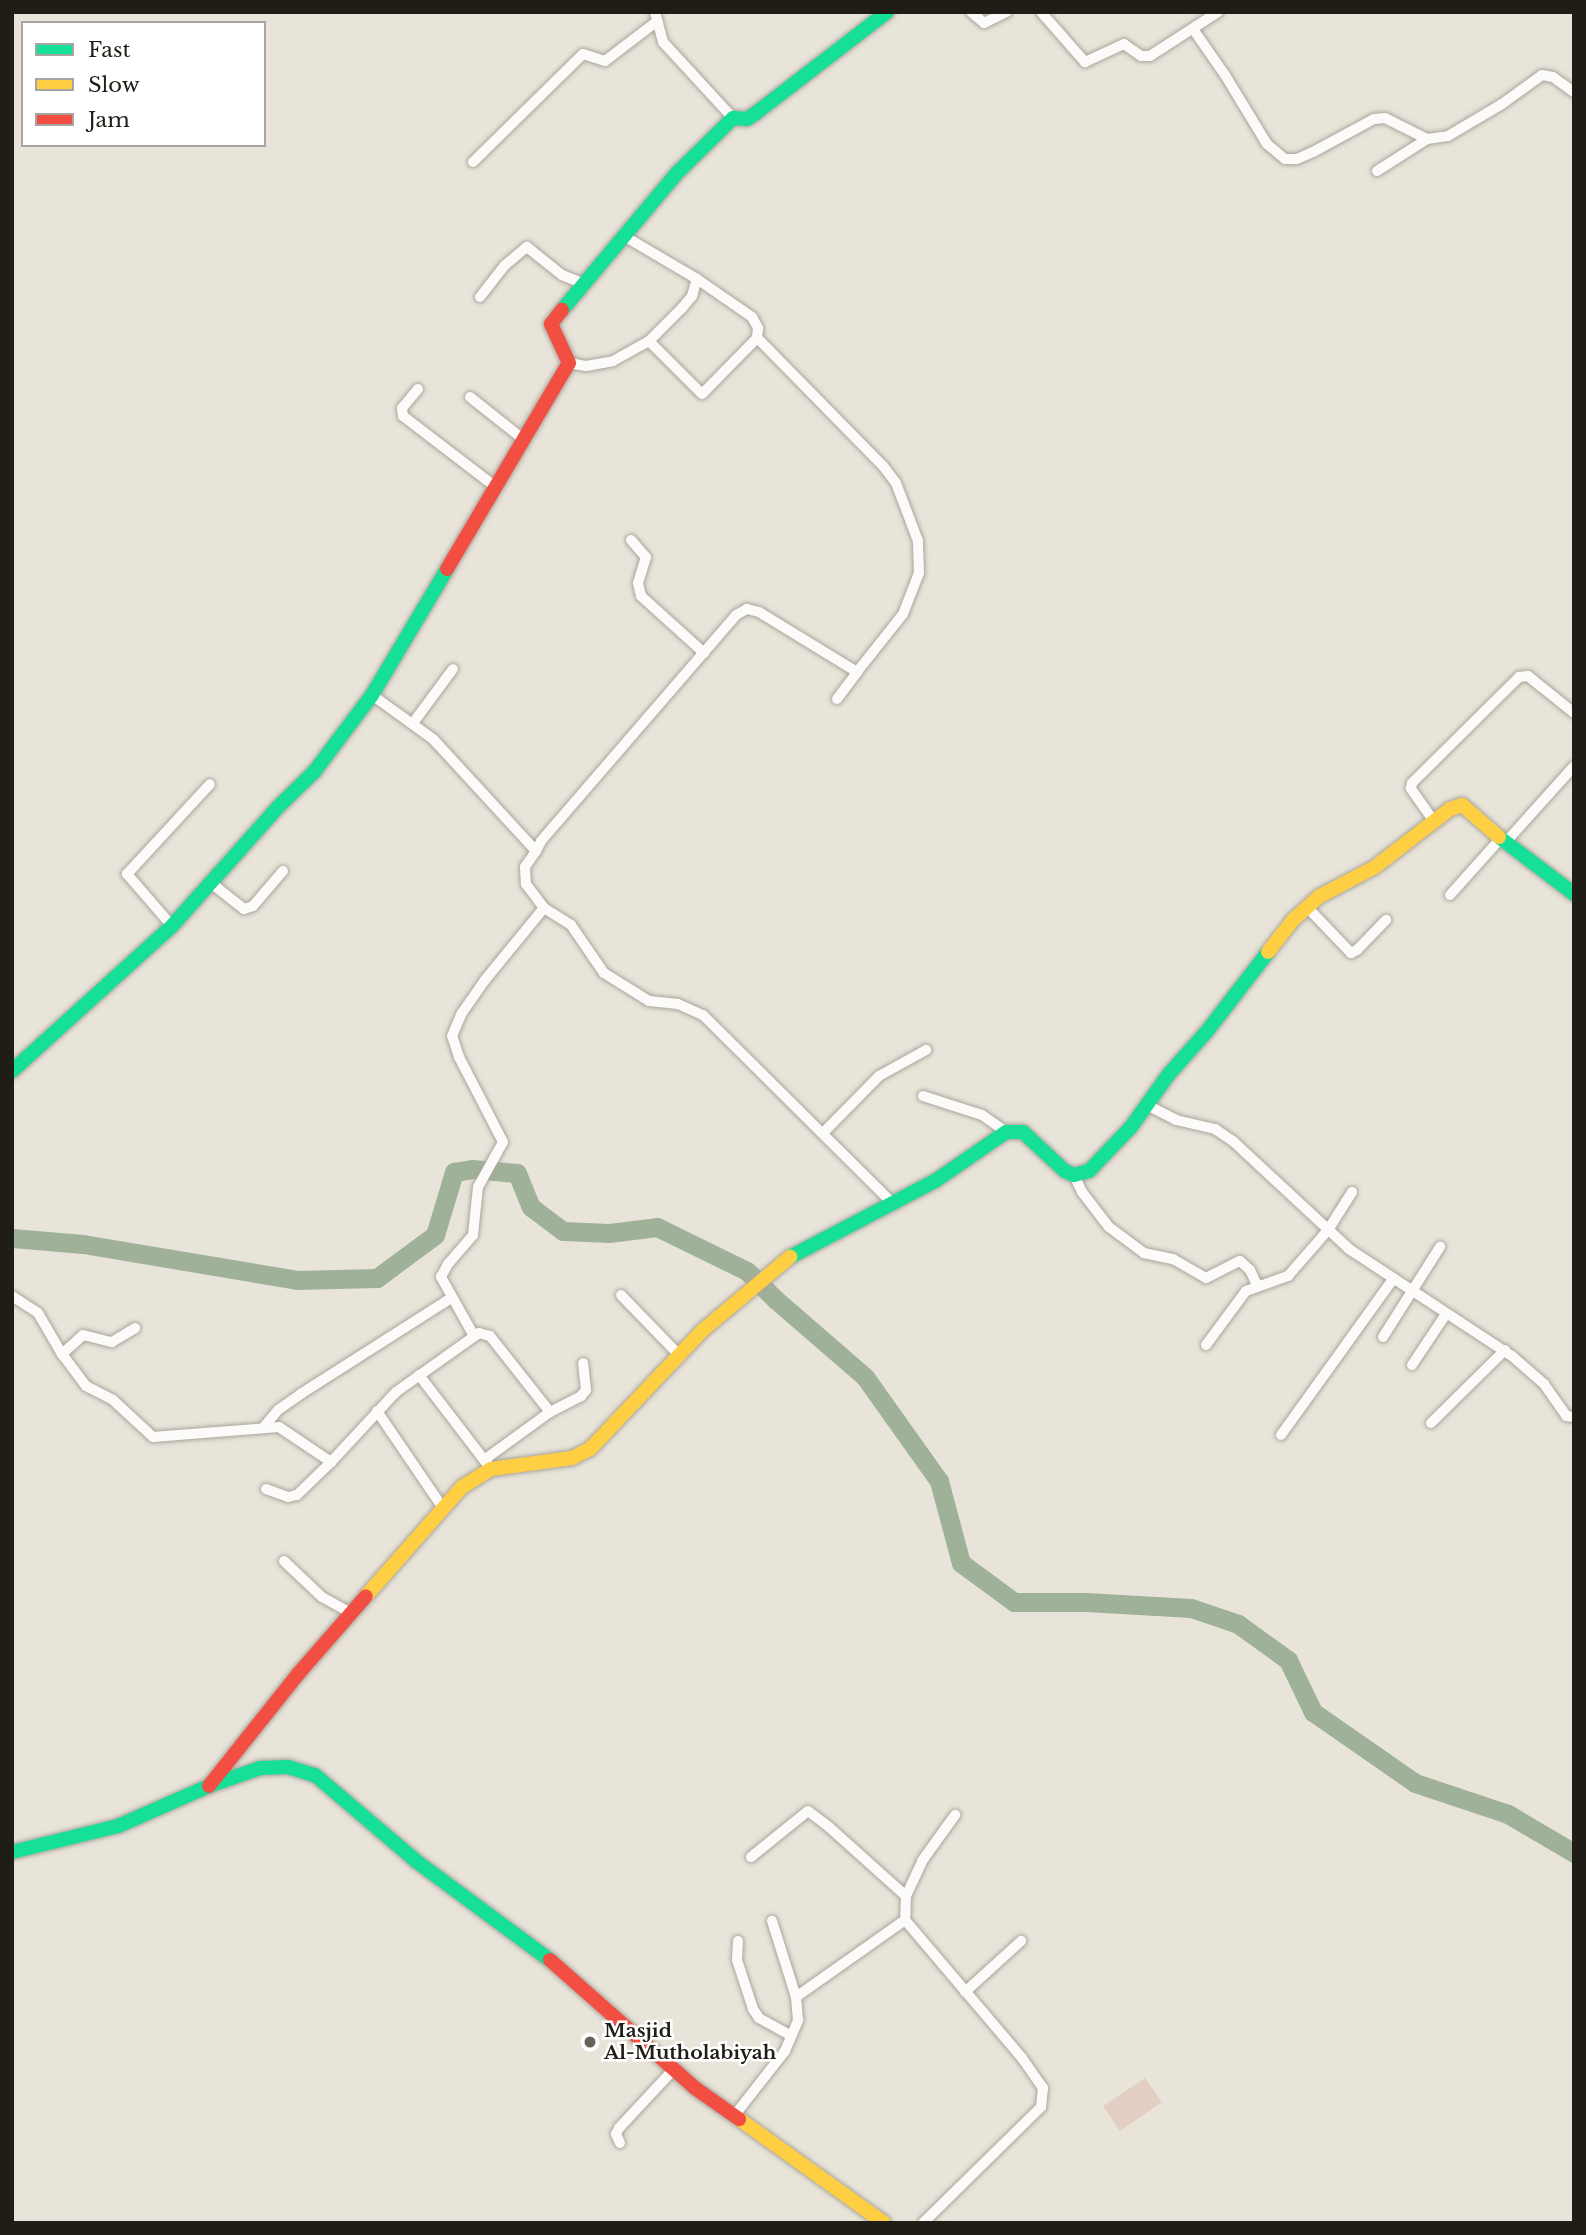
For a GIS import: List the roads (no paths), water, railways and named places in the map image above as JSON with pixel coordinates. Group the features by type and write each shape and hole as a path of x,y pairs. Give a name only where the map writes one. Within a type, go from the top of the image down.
{"street":[{"path":"569,363 551,324 676,174 733,118 747,118 756,113 887,12"},
{"path":"971,12 984,23 1007,12"},
{"path":"1041,12 1085,62 1124,44 1141,56 1150,56 1217,12"},
{"path":"473,162 583,54 605,61 656,17 663,42 733,118"},
{"path":"1193,29 1226,75 1267,144 1284,159 1297,159 1313,152 1374,119 1385,118 1427,139"},
{"path":"1377,172 1427,139 1448,136 1502,104 1542,75 1553,77 1574,92"},
{"path":"624,236 697,279 752,317 758,328 757,338 702,394 649,341"},
{"path":"480,297 504,266 527,247 562,275 583,283"},
{"path":"569,363 586,366 613,361 649,341 692,296 697,279"},
{"path":"757,338 890,474 902,494 918,541 919,573 903,614 837,699"},
{"path":"12,1071 172,926 278,807 314,772 372,695 569,363"},
{"path":"418,388 402,408 403,416 497,488"},
{"path":"470,397 524,440"},
{"path":"631,540 646,557 638,583 641,596 704,653"},
{"path":"858,672 778,622 747,609 736,615 552,829 524,874 526,884 544,908 571,925 604,973 649,1001 678,1004 703,1015 892,1203"},
{"path":"413,723 453,669"},
{"path":"1433,820 1411,788 1412,783 1519,677 1528,676 1574,713"},
{"path":"372,695 413,723 460,766 536,851"},
{"path":"1450,895 1574,766"},
{"path":"172,926 127,874 209,784"},
{"path":"1074,1175 1089,1171 1097,1164 1307,907 1320,896 1375,867 1433,820 1458,804 1462,804 1503,841 1574,894"},
{"path":"211,883 244,909 253,906 283,871"},
{"path":"1307,907 1351,953 1386,920"},
{"path":"474,1336 441,1277 475,1228 473,1205 485,1172 503,1142 459,1056 452,1036 463,1013 485,980 544,908"},
{"path":"823,1133 879,1076 926,1050"},
{"path":"923,1096 982,1115 1006,1132"},
{"path":"1147,1105 1176,1120 1215,1129 1234,1142 1363,1259 1505,1350 1545,1384 1566,1416 1574,1417"},
{"path":"488,1465 572,1458 590,1449 678,1354 746,1290 773,1269 806,1246 935,1181 1006,1132 1023,1132 1065,1171 1074,1175 1087,1199 1109,1227 1144,1252 1173,1259 1206,1278 1240,1261 1250,1270 1257,1285"},
{"path":"1206,1345 1238,1299 1257,1285 1279,1281 1288,1276 1328,1230 1352,1192"},
{"path":"1383,1337 1440,1247"},
{"path":"1281,1435 1394,1278"},
{"path":"621,1295 678,1354"},
{"path":"12,1296 38,1313 62,1354 86,1386 113,1399 153,1437 263,1428 286,1429 331,1462"},
{"path":"263,1428 278,1410 302,1393 451,1298"},
{"path":"1412,1365 1446,1314"},
{"path":"62,1354 83,1335 112,1342 135,1328"},
{"path":"266,1489 288,1497 297,1495 331,1462 377,1410 419,1375 474,1336 485,1333 550,1412"},
{"path":"1431,1423 1505,1350"},
{"path":"209,1786 351,1613 462,1487 550,1412 581,1396 586,1390 583,1363"},
{"path":"419,1375 488,1465"},
{"path":"377,1410 443,1508"},
{"path":"284,1561 322,1597 351,1613"},
{"path":"12,1852 118,1826 209,1786 272,1766 315,1775 405,1853 571,1976 673,2070 884,2223"},
{"path":"751,1857 808,1811 905,1896"},
{"path":"923,2223 1041,2107 1045,2097 1044,2088 1022,2058 905,1920 905,1896 922,1861 955,1815"},
{"path":"796,1997 905,1920"},
{"path":"734,2116 785,2052 798,2020 796,1997 772,1921"},
{"path":"738,1941 737,1960 753,2009 759,2018 791,2036"},
{"path":"965,1992 1021,1941"},
{"path":"620,2143 616,2134 619,2128 673,2070"}],"waterway":[{"path":"12,1238 83,1244 297,1280 377,1278 435,1235 454,1172 472,1169 517,1173 531,1207 563,1231 609,1233 657,1227 747,1271 775,1299 865,1377 939,1481 961,1563 1014,1602 1086,1602 1191,1608 1238,1624 1288,1660 1313,1712 1415,1783 1508,1814 1574,1853"}],"place":[{"name":"Masjid Al-Mutholabiyah","path":"590,2042"}]}
